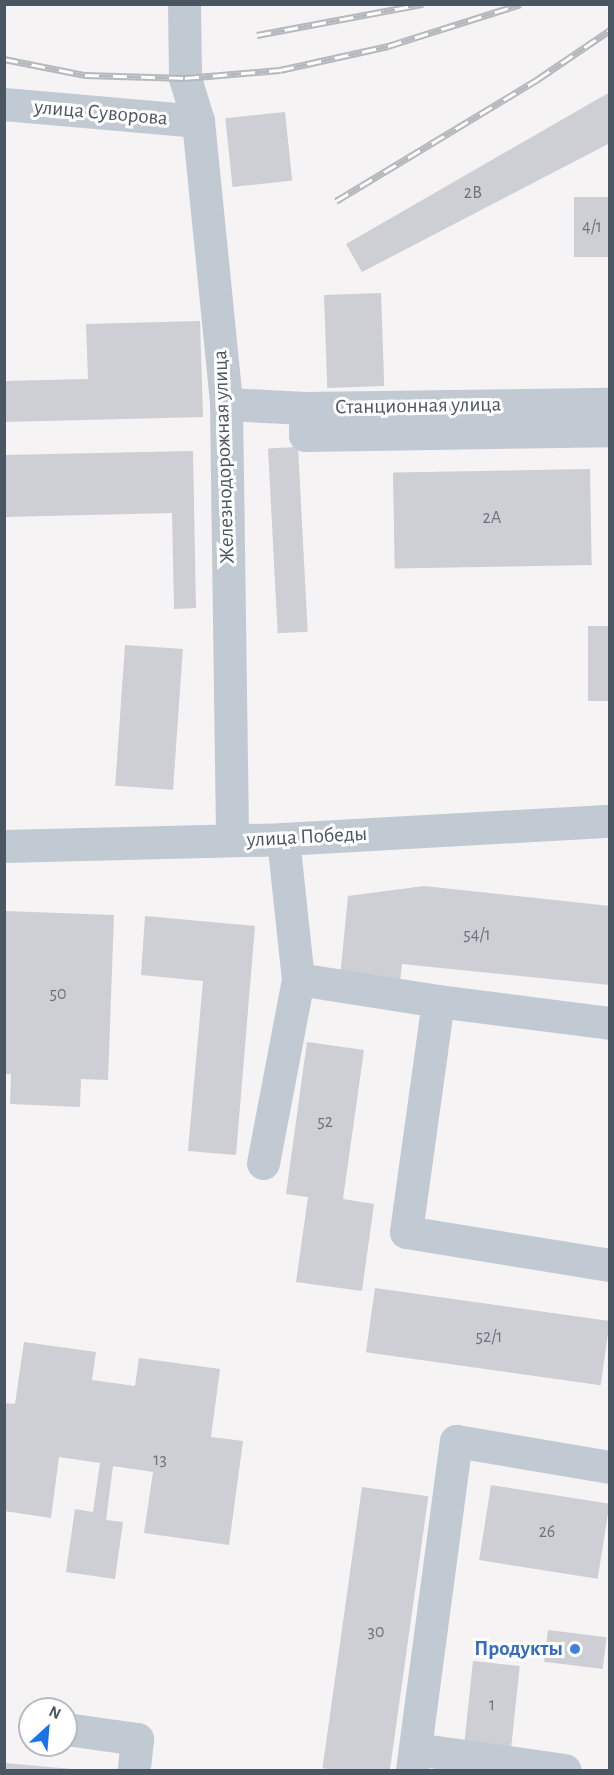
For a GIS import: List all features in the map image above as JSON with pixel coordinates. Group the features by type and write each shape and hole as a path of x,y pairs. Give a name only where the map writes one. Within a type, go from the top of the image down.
{"street":[{"name":"Железнодорожная улица","path":"184,4 185,78 198,121 226,404 232,840"},
{"name":"улица Суворова","path":"4,104 198,121"},
{"name":"Станционная улица","path":"226,404 305,408 609,404"},
{"path":"305,408 305,435 609,430"},
{"name":"улица Победы","path":"4,846 283,839 609,821"},
{"path":"263,1163 298,980 283,839"},
{"path":"298,980 609,1023"},
{"path":"438,1001 406,1232 609,1265"},
{"path":"565,1770 414,1760 456,1441 609,1467"},
{"path":"78,1731 137,1739 134,1770"}],"building":[{"path":"610,92 610,143 362,272 346,244"},
{"path":"285,112 292,181 233,187 225,118"},
{"path":"574,197 610,197 610,257 574,257"},
{"path":"381,293 384,386 327,388 324,295"},
{"path":"200,321 203,417 4,422 4,381 88,379 86,324"},
{"path":"298,447 308,632 278,633 268,449"},
{"path":"193,451 196,608 174,609 172,513 4,517 4,455"},
{"path":"590,469 592,565 395,568 393,472"},
{"path":"588,626 610,626 610,701 588,701"},
{"path":"125,645 183,649 173,790 115,786"},
{"path":"424,886 610,906 610,985 402,964 400,983 340,977 348,896"},
{"path":"5,911 114,915 108,1080 81,1079 80,1107 10,1104 11,1074 5,1074"},
{"path":"145,916 255,926 236,1155 188,1151 203,981 141,975"},
{"path":"307,1042 364,1050 343,1199 374,1204 362,1291 296,1282 308,1197 286,1194"},
{"path":"375,1288 610,1321 601,1385 366,1352"},
{"path":"24,1342 96,1352 92,1380 135,1386 139,1358 220,1369 211,1437 243,1441 229,1545 144,1533 153,1472 113,1466 106,1520 123,1522 115,1579 66,1572 75,1509 93,1512 100,1463 59,1457 51,1518 4,1511 4,1403 15,1404"},
{"path":"491,1485 610,1504 598,1579 479,1560"},
{"path":"362,1487 428,1496 390,1770 322,1768"},
{"name":"Продукты","path":"548,1630 607,1637 603,1669 544,1662"},
{"path":"473,1661 520,1666 511,1748 464,1744"},
{"path":"5,1763 72,1769 72,1770 5,1770"}],"railway":[{"path":"257,35 423,4"},
{"path":"4,59 85,75 185,78 280,70 388,46 521,4"},
{"path":"336,201 538,79 610,30"}],"place":[{"name":"Продукты","path":"575,1649"}]}
